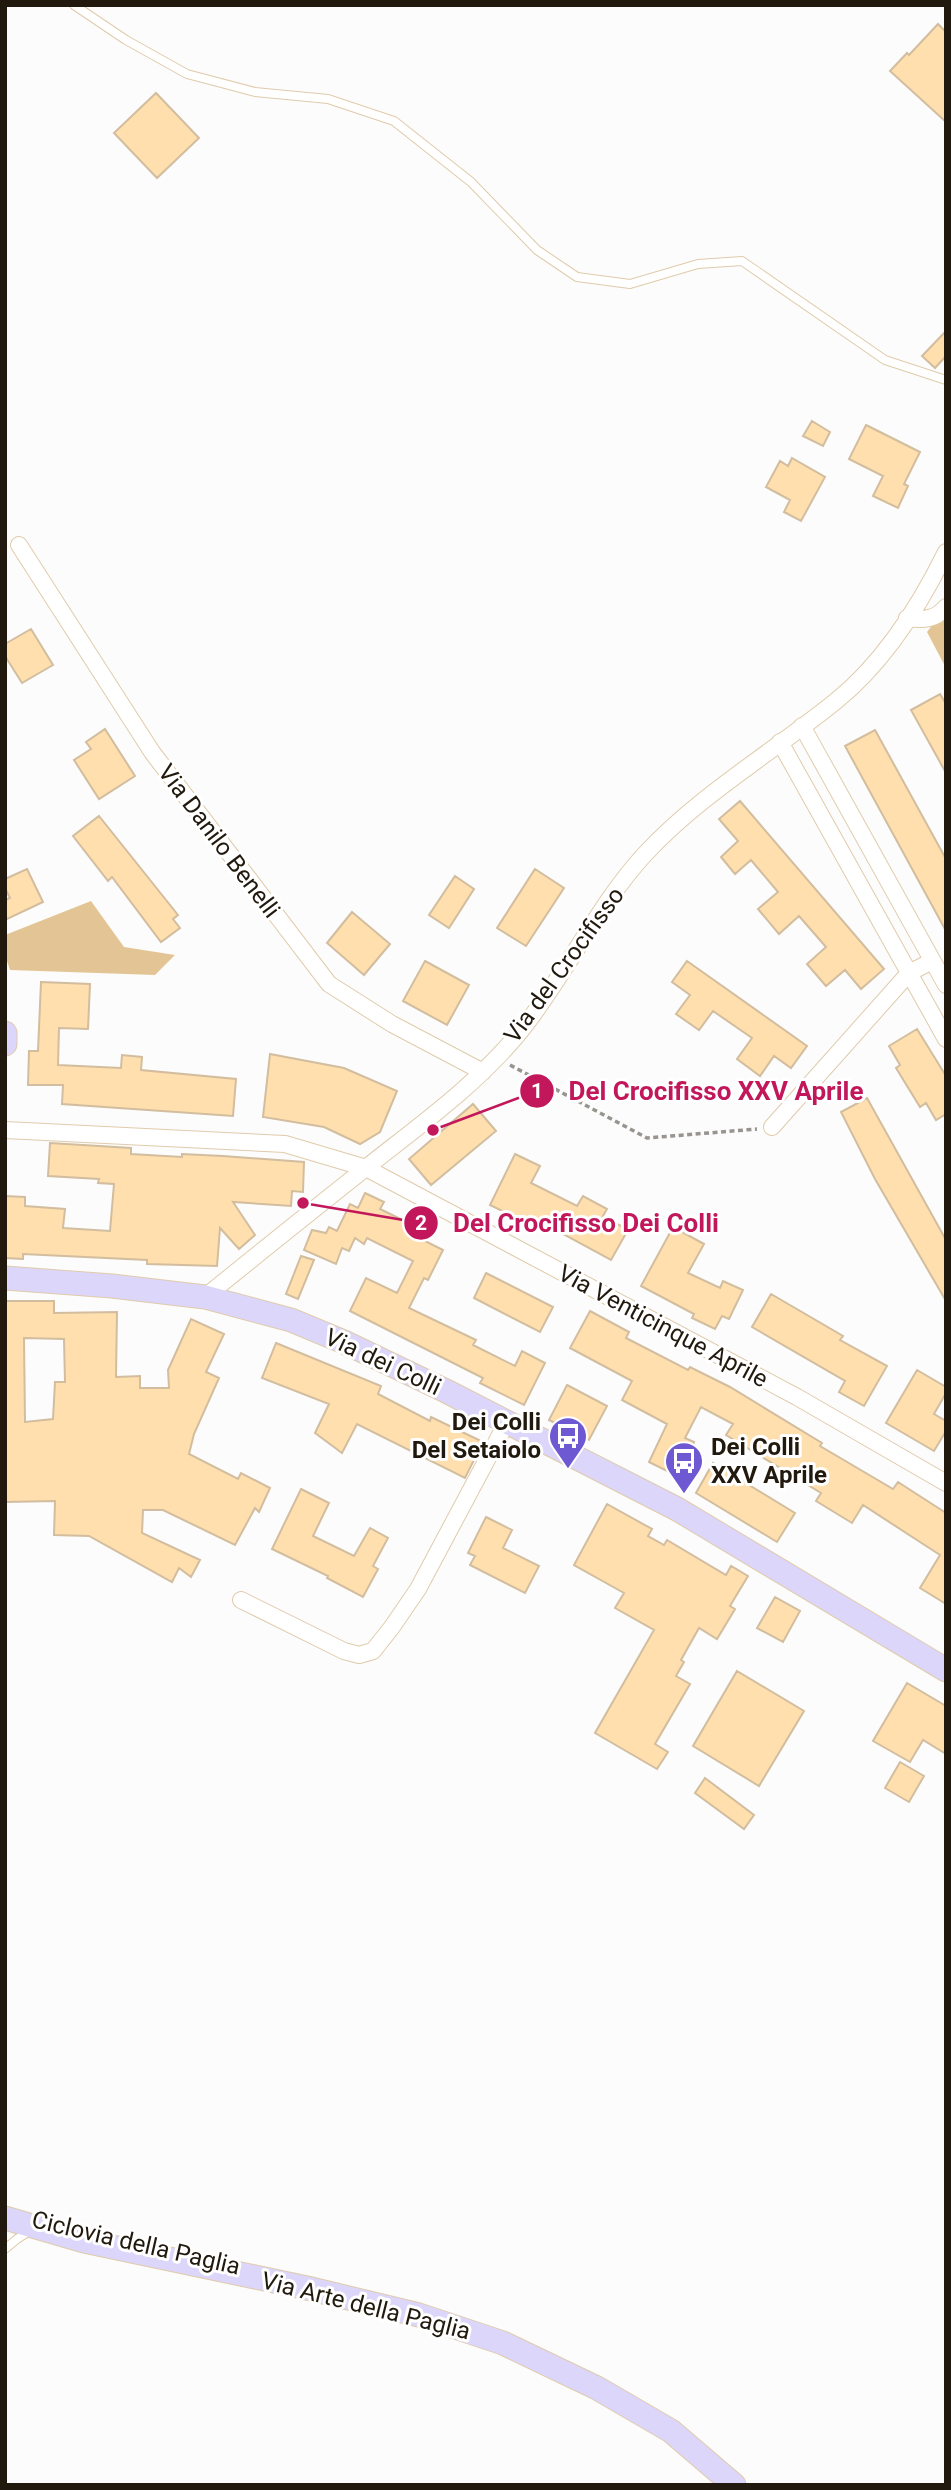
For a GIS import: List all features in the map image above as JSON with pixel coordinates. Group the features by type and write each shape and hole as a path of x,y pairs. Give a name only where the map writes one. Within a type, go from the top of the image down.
{"street":[{"name":"Via Danilo Benelli","path":"19,545 152,752 329,984 392,1024 483,1072"},
{"name":"Via del Crocifisso","path":"205,1297 427,1121 483,1072 519,1033 608,903 645,855 719,789 838,700 874,664 907,618 946,552"},
{"path":"907,618 933,618 946,607"},
{"path":"802,726 946,985"},
{"path":"780,742 946,1039"},
{"path":"772,1127 909,973 932,961"},
{"path":"5,1033 5,1044"},
{"name":"Via Venticinque Aprile","path":"5,1130 285,1144 366,1168 797,1397 946,1483"},
{"name":"Via dei Colli","path":"5,1278 112,1286 205,1297 290,1320 344,1342 507,1422 718,1532 943,1663"},
{"path":"240,1600 344,1651 359,1656 373,1651 418,1589 507,1422"},
{"name":"Via Arte della Paglia","path":"5,2218 84,2241 307,2288 419,2315 503,2343 597,2388 671,2431 734,2485"}],"lane":[{"path":"74,5 126,40 187,74 255,92 328,99 394,121 471,182 537,250 577,276 630,285 698,264 742,261 885,360 946,380"},
{"path":"5,2249 37,2227"}],"path":[{"path":"496,1058 647,1138 772,1127"}],"shaded area":[{"path":"946,607 946,668 927,632"},
{"path":"91,901 124,947 175,955 155,975 10,970 5,955 5,935"}],"building":[{"path":"938,24 946,32 946,122 890,71"},
{"path":"156,93 199,138 157,178 114,133"},
{"path":"946,331 946,356 935,368 922,356"},
{"path":"812,421 830,432 823,446 803,436"},
{"path":"866,425 920,452 904,484 908,486 898,508 873,496 883,476 849,459"},
{"path":"792,458 825,477 801,521 784,512 790,500 766,487 780,461 788,466"},
{"path":"31,629 53,665 22,683 5,656 5,644"},
{"path":"940,694 946,704 946,773 911,710"},
{"path":"105,729 135,776 99,799 74,760 91,749 86,742"},
{"path":"875,730 946,859 946,931 845,746"},
{"path":"740,801 884,969 861,989 845,970 826,986 807,964 826,947 799,916 779,934 758,909 778,892 751,860 735,874 721,857 738,841 719,819"},
{"path":"99,816 178,915 173,919 180,928 161,942 112,877 108,881 73,836"},
{"path":"27,869 43,902 5,920 5,900 10,898 5,888 5,879"},
{"path":"535,869 564,888 526,946 497,928"},
{"path":"455,876 474,889 449,928 429,915"},
{"path":"352,912 390,944 364,975 327,943"},
{"path":"425,961 469,985 447,1025 403,1001"},
{"path":"687,961 807,1046 791,1068 774,1056 760,1076 737,1059 752,1038 713,1011 699,1030 676,1014 690,995 672,982"},
{"path":"41,982 90,984 88,1029 59,1028 58,1065 121,1068 122,1055 142,1057 141,1070 236,1079 233,1116 62,1104 63,1085 28,1085 29,1051 38,1051"},
{"path":"917,1029 946,1076 946,1114 936,1120 926,1103 920,1107 896,1068 900,1065 889,1046"},
{"path":"270,1054 344,1068 397,1091 380,1132 360,1144 324,1127 263,1117"},
{"path":"867,1098 946,1240 946,1301 875,1179 841,1112"},
{"path":"473,1104 496,1131 431,1185 409,1159"},
{"path":"50,1143 131,1148 131,1154 182,1157 182,1154 304,1162 303,1192 292,1191 291,1206 233,1202 255,1235 239,1249 220,1228 217,1266 147,1264 147,1260 23,1254 23,1259 5,1258 5,1196 25,1197 25,1206 65,1209 63,1228 110,1231 114,1184 98,1183 99,1179 48,1176"},
{"path":"515,1154 540,1166 531,1183 577,1206 583,1196 607,1209 603,1216 628,1230 611,1260 543,1223 540,1229 490,1205"},
{"path":"365,1193 384,1202 380,1209 429,1233 425,1241 443,1250 428,1280 424,1278 409,1308 476,1340 473,1345 515,1366 522,1351 545,1363 524,1405 480,1383 483,1378 350,1311 366,1278 397,1293 413,1261 367,1238 364,1244 355,1238 349,1251 342,1248 336,1264 304,1250 312,1230 326,1233 329,1227 337,1231 350,1204 358,1208"},
{"path":"673,1227 704,1244 688,1273 720,1288 723,1281 743,1290 729,1319 722,1316 715,1329 692,1318 694,1314 641,1286"},
{"path":"301,1256 314,1260 298,1299 286,1294"},
{"path":"486,1273 553,1307 540,1332 474,1298"},
{"path":"771,1294 843,1336 840,1340 887,1366 864,1406 839,1392 845,1381 752,1327"},
{"path":"5,1301 54,1301 54,1313 117,1312 116,1377 140,1376 140,1388 169,1388 168,1370 191,1319 224,1334 206,1372 219,1378 194,1434 189,1454 238,1479 241,1473 270,1488 259,1512 255,1508 235,1545 163,1510 143,1510 142,1533 200,1560 191,1577 179,1568 172,1582 89,1536 54,1535 55,1501 5,1502","holes":["24,1338 64,1339 65,1382 55,1382 53,1419 25,1422"]},
{"path":"590,1311 629,1332 626,1338 688,1370 690,1367 730,1387 822,1443 820,1446 893,1489 898,1482 946,1513 946,1604 920,1588 940,1555 863,1505 852,1523 816,1501 821,1493 726,1435 733,1424 701,1407 685,1438 694,1442 677,1476 649,1462 667,1424 622,1400 632,1381 570,1348"},
{"path":"276,1343 381,1386 378,1394 430,1421 431,1417 483,1442 465,1478 357,1424 342,1453 315,1433 329,1404 262,1378"},
{"path":"917,1370 946,1387 946,1393 934,1414 946,1421 946,1431 934,1451 886,1423"},
{"path":"567,1385 607,1406 589,1440 549,1420"},
{"path":"713,1463 795,1513 777,1542 696,1493"},
{"path":"301,1489 329,1503 313,1536 354,1556 370,1528 388,1538 373,1566 378,1569 363,1597 327,1578 328,1576 272,1549"},
{"path":"607,1504 652,1529 648,1536 664,1545 667,1540 726,1575 731,1566 748,1576 730,1606 735,1609 717,1639 699,1628 681,1660 684,1662 676,1676 690,1684 655,1744 668,1752 657,1769 595,1733 654,1630 615,1608 624,1593 574,1565"},
{"path":"486,1517 512,1530 503,1548 539,1566 525,1593 470,1565 475,1556 468,1553"},
{"path":"775,1597 800,1611 783,1642 757,1628"},
{"path":"737,1671 804,1711 759,1786 693,1746"},
{"path":"907,1683 946,1706 946,1754 923,1740 910,1762 873,1741"},
{"path":"900,1762 924,1776 909,1802 885,1788"},
{"path":"705,1778 754,1815 744,1829 695,1793"}],"place":[{"name":"Del Crocifisso XXV Aprile","path":"433,1130"},
{"name":"Del Crocifisso Dei Colli","path":"303,1203"},
{"name":"Dei Colli Del Setaiolo","path":"568,1470"},
{"name":"Dei Colli XXV Aprile","path":"684,1495"}]}
